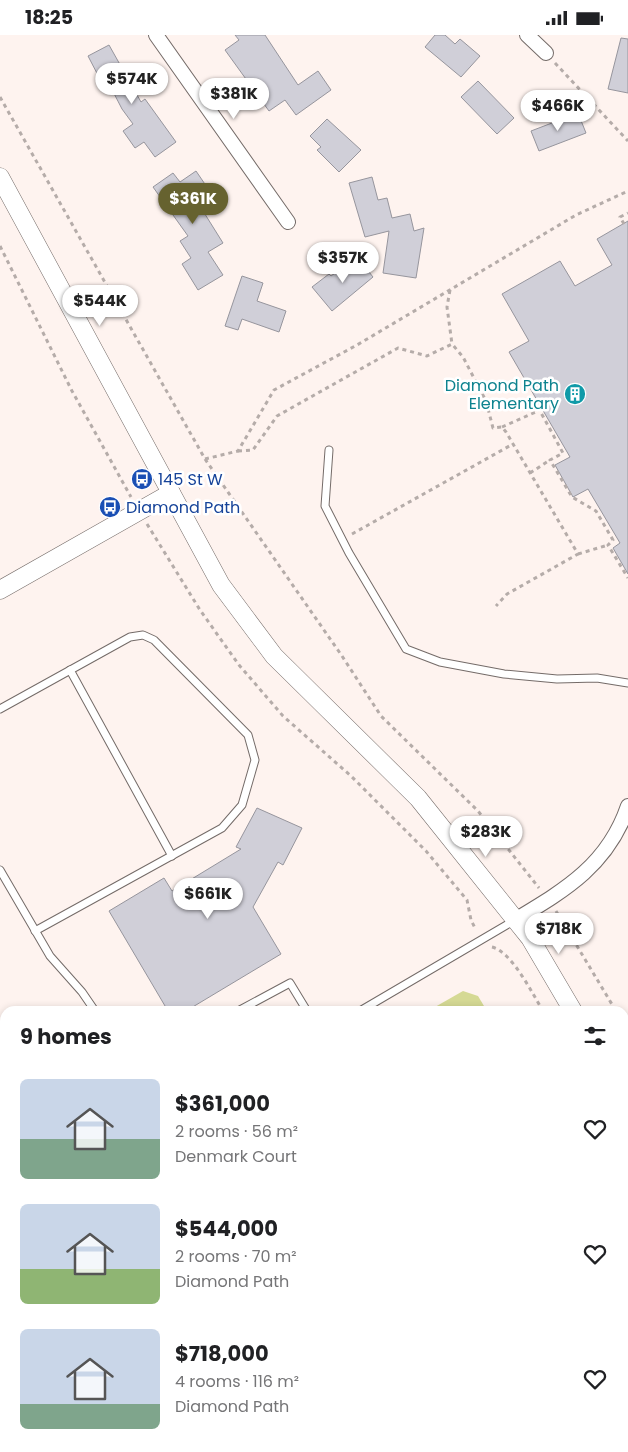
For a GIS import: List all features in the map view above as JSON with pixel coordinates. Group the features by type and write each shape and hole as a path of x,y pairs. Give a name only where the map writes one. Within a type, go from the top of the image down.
{"street":[{"path":"156,35 288,222"},
{"path":"526,35 546,53"},
{"path":"0,177 221,585 274,656 418,798 530,938 570,1006"},
{"path":"0,590 171,493"},
{"path":"515,920 575,882 604,852 628,806"}],"lane":[{"path":"330,450 325,506 349,553 406,649 440,662 504,674 557,679 597,677 628,683"},
{"path":"0,709 130,637 143,635 154,640 248,735 255,760 242,805 222,828 35,931"},
{"path":"70,670 172,856"},
{"path":"0,870 50,956 82,992 92,1006"},
{"path":"369,1006 515,920"},
{"path":"247,1006 290,983 304,1006"}],"path":[{"path":"546,53 628,141"},
{"path":"0,97 205,459 342,656 381,716 478,811 548,900 569,931 613,1006"},
{"path":"238,451 274,390 357,345 576,215 628,191"},
{"path":"624,223 620,217 628,213"},
{"path":"450,290 447,307 452,344 463,357 486,401 493,428 502,427 538,411"},
{"path":"205,459 238,451 254,450 277,416 398,348 427,356 452,344"},
{"path":"530,473 563,453 538,411 534,400"},
{"path":"502,427 578,554"},
{"path":"351,534 513,444"},
{"path":"496,606 507,594 578,554 608,545 613,540 596,511 572,497 550,460"},
{"path":"608,545 628,578"}],"green space":[{"path":"463,991 478,996 484,1006 437,1006"}],"building":[{"path":"235,35 265,35 298,85 318,71 331,90 296,115 285,100 269,111 225,50 239,40"},
{"path":"435,35 445,35 455,44 460,39 480,56 461,77 425,47"},
{"path":"621,38 628,39 628,93 608,89"},
{"path":"109,45 141,102 145,99 176,142 155,157 144,142 135,148 123,131 133,124 122,109 106,78 101,81 88,56"},
{"path":"478,81 514,118 497,134 461,97"},
{"path":"578,113 586,133 539,151 531,131"},
{"path":"327,119 361,150 339,172 317,150 321,147 310,136"},
{"path":"196,171 211,193 198,203 223,243 208,252 223,275 198,290 182,264 191,258 180,241 188,236 153,187 173,173 180,182"},
{"path":"372,177 378,200 387,198 392,218 410,214 414,231 424,228 416,278 383,273 389,231 365,237 349,183"},
{"name":"Diamond Path Elementary","path":"628,221 628,574 613,548 620,543 588,489 573,497 555,465 570,457 509,352 529,341 502,294 560,261 575,286 612,265 597,239"},
{"path":"357,257 373,277 332,311 312,287"},
{"path":"242,276 263,283 257,301 286,311 279,332 242,319 238,330 225,326"},
{"path":"257,808 302,828 283,865 278,862 253,907 281,954 194,1006 165,1006 109,911 164,878 172,891 241,849 236,847"}],"place":[{"name":"Diamond Path Elementary","path":"575,394"},
{"name":"145 St W","path":"142,479"},
{"name":"Diamond Path","path":"110,507"}]}
